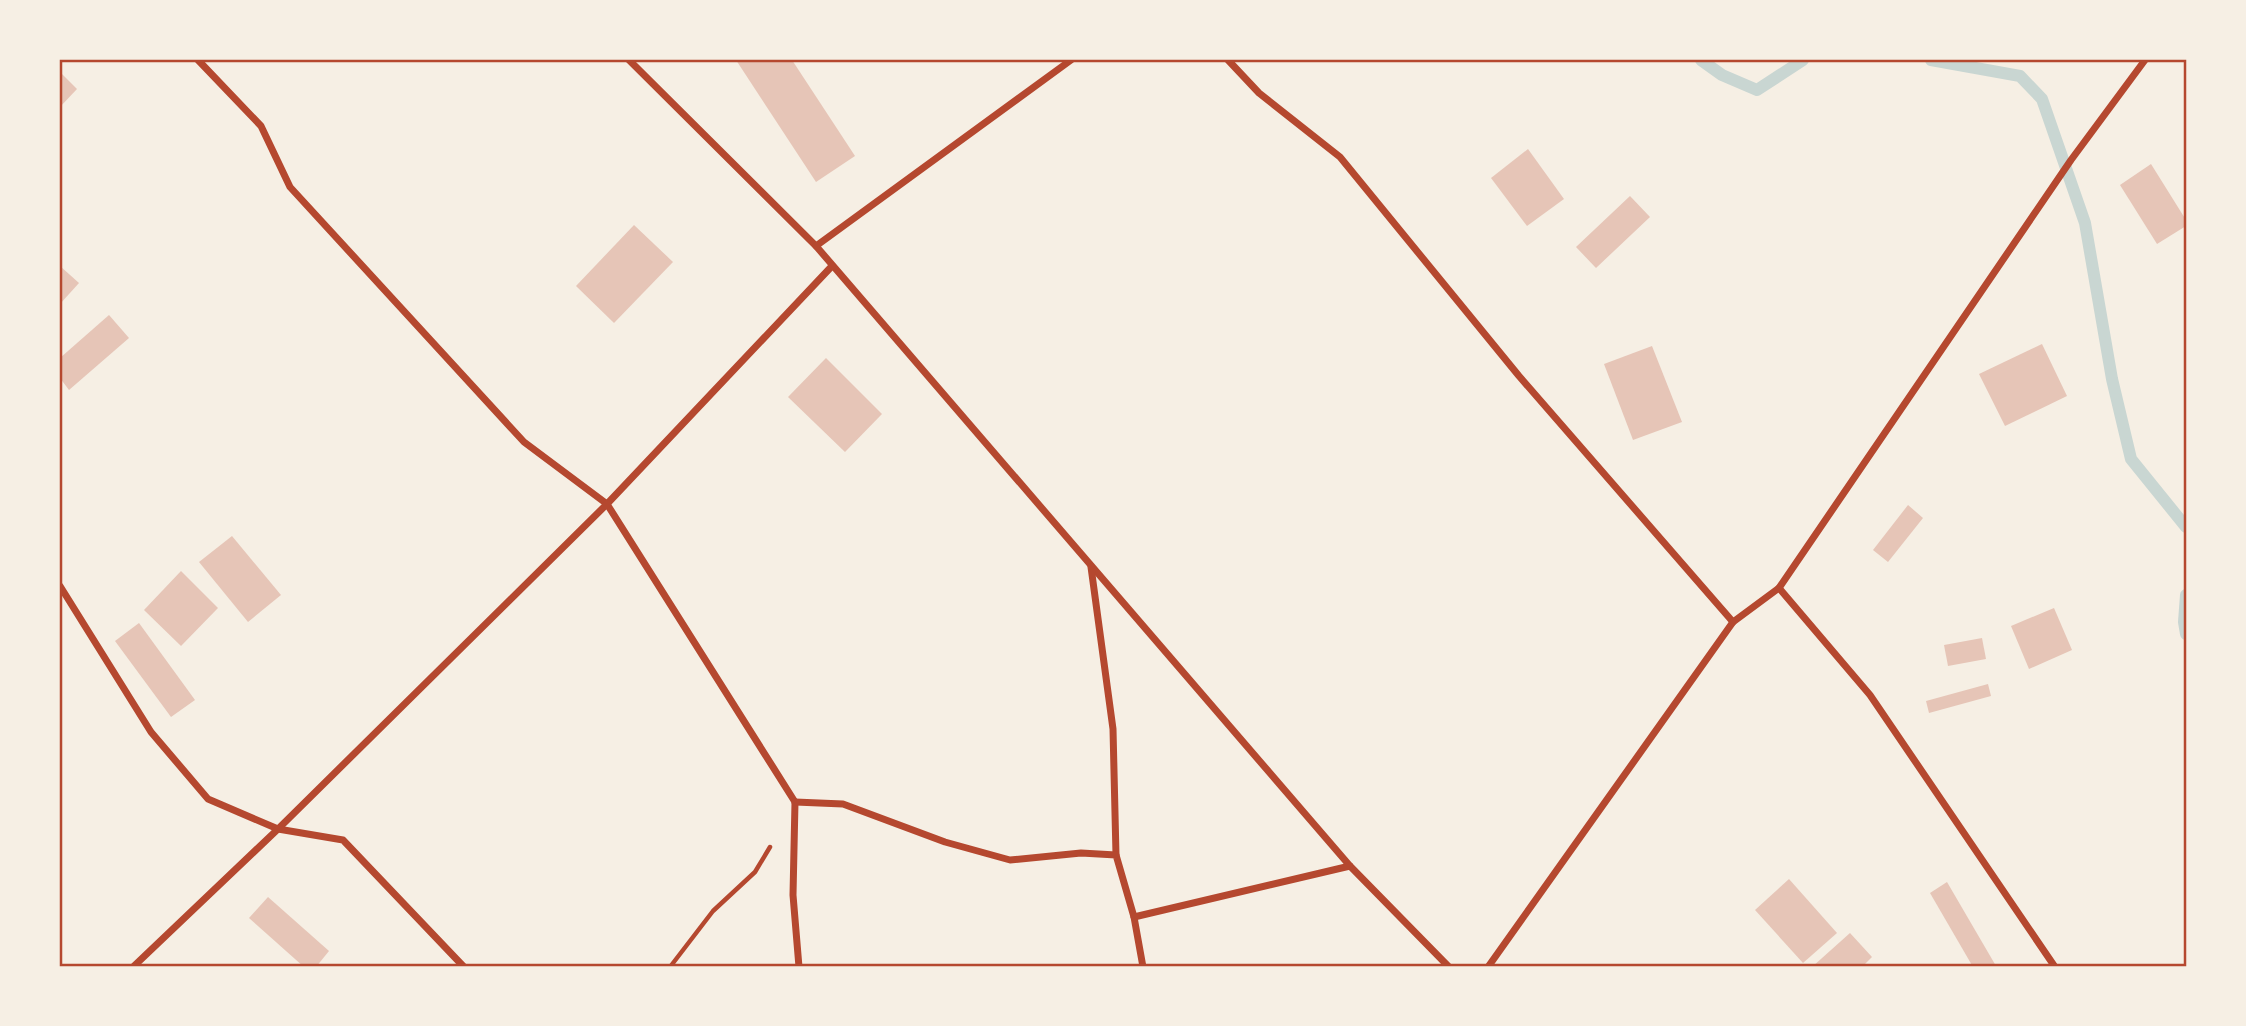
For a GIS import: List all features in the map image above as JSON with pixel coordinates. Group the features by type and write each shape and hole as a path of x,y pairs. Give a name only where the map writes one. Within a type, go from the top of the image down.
{"street":[{"path":"198,60 261,126 290,187 524,442 607,504 795,802 793,895 799,967"},
{"path":"629,60 816,246 1350,866 1449,967"},
{"path":"816,246 1071,60"},
{"path":"1228,60 1259,93 1340,157 1519,376 1733,622"},
{"path":"1488,967 1733,622 1779,588 2071,160 2145,60"},
{"path":"133,967 278,829 607,504 832,266"},
{"path":"1091,567 1113,729 1116,855 1135,918 1143,967"},
{"path":"60,586 151,732 208,799 278,829 343,840 464,967"},
{"path":"1779,588 1870,695 2055,967"},
{"path":"795,802 843,804 945,842 1010,860 1081,853 1116,855"},
{"path":"1135,918 1350,866"}],"path":[{"path":"670,967 713,911 755,872 795,802"}],"building":[{"path":"736,60 792,60 855,156 816,182"},
{"path":"60,72 77,89 60,107"},
{"path":"1528,149 1564,199 1527,226 1491,178"},
{"path":"2151,164 2186,220 2186,226 2157,244 2120,185"},
{"path":"1630,196 1650,217 1596,268 1576,247"},
{"path":"634,225 673,262 614,323 576,286"},
{"path":"60,266 79,283 60,304"},
{"path":"109,315 129,338 69,390 60,378 60,358"},
{"path":"2042,344 2067,396 2005,426 1979,374"},
{"path":"1652,346 1682,422 1633,440 1604,364"},
{"path":"826,358 882,414 845,452 788,397"},
{"path":"1908,505 1923,518 1888,562 1873,550"},
{"path":"232,536 281,595 248,622 199,562"},
{"path":"181,571 218,608 181,646 144,610"},
{"path":"2054,608 2072,650 2029,669 2011,626"},
{"path":"139,623 195,700 171,717 115,641"},
{"path":"1982,638 1986,659 1948,666 1944,645"},
{"path":"1988,684 1991,696 1929,713 1926,701"},
{"path":"1789,879 1837,933 1803,963 1755,910"},
{"path":"1947,882 1996,966 1973,967 1930,893"},
{"path":"268,897 329,951 316,967 304,967 249,918"},
{"path":"1850,933 1872,957 1862,967 1812,967"}],"waterway":[{"path":"1701,60 1722,75 1757,90 1803,60"},
{"path":"1931,60 2020,76 2042,99 2085,223 2112,379 2131,459 2186,527"},
{"path":"2186,595 2186,634"}]}
